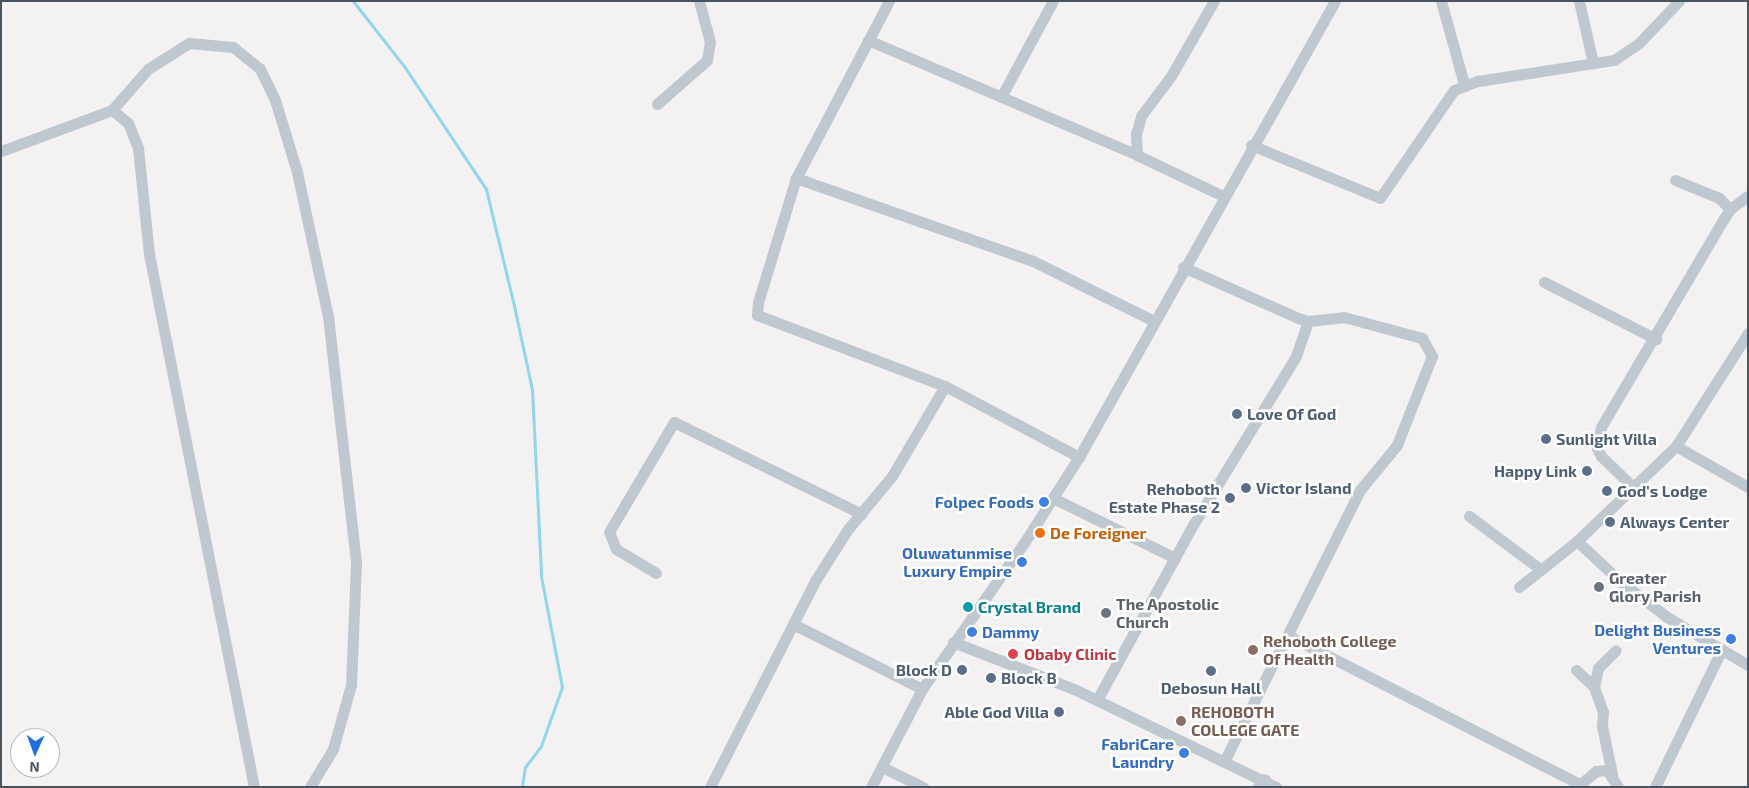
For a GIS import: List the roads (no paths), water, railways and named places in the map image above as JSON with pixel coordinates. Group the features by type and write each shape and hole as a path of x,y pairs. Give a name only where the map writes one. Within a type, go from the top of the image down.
{"street":[{"path":"657,104 707,60 710,42 699,1"},
{"path":"889,1 796,178 758,302 757,315 946,386 1079,457"},
{"path":"1001,97 1053,1"},
{"path":"1137,155 1136,134 1142,116 1171,76 1214,1"},
{"path":"871,787 922,689 1079,457 1251,145 1335,1"},
{"path":"1440,1 1464,84"},
{"path":"1579,1 1593,63"},
{"path":"1251,145 1380,198 1447,96 1464,84 1593,63 1625,55 1679,1"},
{"path":"868,40 1137,155 1223,196"},
{"path":"1,152 112,110 148,69 168,53 189,43 233,47 260,69 276,100 297,172 328,316 356,562 351,684 333,749 310,787"},
{"path":"112,110 128,123 138,148 149,254 254,787"},
{"path":"796,178 1033,261 1154,321"},
{"path":"1675,180 1719,198 1730,209"},
{"path":"1634,488 1601,456 1597,438 1730,209 1748,196"},
{"path":"1183,267 1308,321 1344,317 1372,322 1422,338 1432,356 1397,445 1360,490 1289,636 1224,761"},
{"path":"1544,282 1656,339"},
{"path":"1097,700 1175,558 1296,356 1308,321"},
{"path":"1519,587 1577,541 1676,446 1748,333"},
{"path":"710,787 793,624 830,557 892,476 946,386"},
{"path":"656,573 616,548 609,532 674,422 862,514"},
{"path":"1676,446 1748,487"},
{"path":"1053,498 1175,558"},
{"path":"1469,516 1540,569"},
{"path":"1577,541 1621,582 1667,617 1748,665"},
{"path":"793,624 922,689"},
{"path":"1289,636 1579,785 1596,770 1607,770 1612,774"},
{"path":"952,642 1002,658 1097,700 1224,761 1267,785"},
{"path":"1654,787 1722,649"},
{"path":"1594,687 1598,668 1616,650"},
{"path":"1576,670 1594,687 1603,712 1602,726 1612,774 1618,787"},
{"path":"882,767 923,787"}],"waterway":[{"path":"353,1 404,66 486,189 532,389 541,576 562,687 541,746 525,767 522,787"}],"place":[{"name":"Love Of God","path":"1237,414"},
{"name":"Sunlight Villa","path":"1546,439"},
{"name":"Happy Link","path":"1587,471"},
{"name":"Victor Island","path":"1246,488"},
{"name":"God's Lodge","path":"1607,491"},
{"name":"Rehoboth Estate Phase 2","path":"1230,498"},
{"name":"Folpec Foods","path":"1044,502"},
{"name":"Always Center","path":"1610,522"},
{"name":"De Foreigner","path":"1040,533"},
{"name":"Oluwatunmise Luxury Empire","path":"1022,562"},
{"name":"Greater Glory Parish","path":"1599,587"},
{"name":"Crystal Brand","path":"968,607"},
{"name":"The Apostolic Church","path":"1106,613"},
{"name":"Dammy","path":"972,632"},
{"name":"Delight Business Ventures","path":"1731,639"},
{"name":"Rehoboth College Of Health","path":"1253,650"},
{"name":"Obaby Clinic","path":"1013,654"},
{"name":"Block D","path":"962,670"},
{"name":"Debosun Hall","path":"1211,671"},
{"name":"Block B","path":"991,678"},
{"name":"Able God Villa","path":"1059,712"},
{"name":"REHOBOTH COLLEGE GATE","path":"1181,721"},
{"name":"FabriCare Laundry","path":"1184,753"}]}
